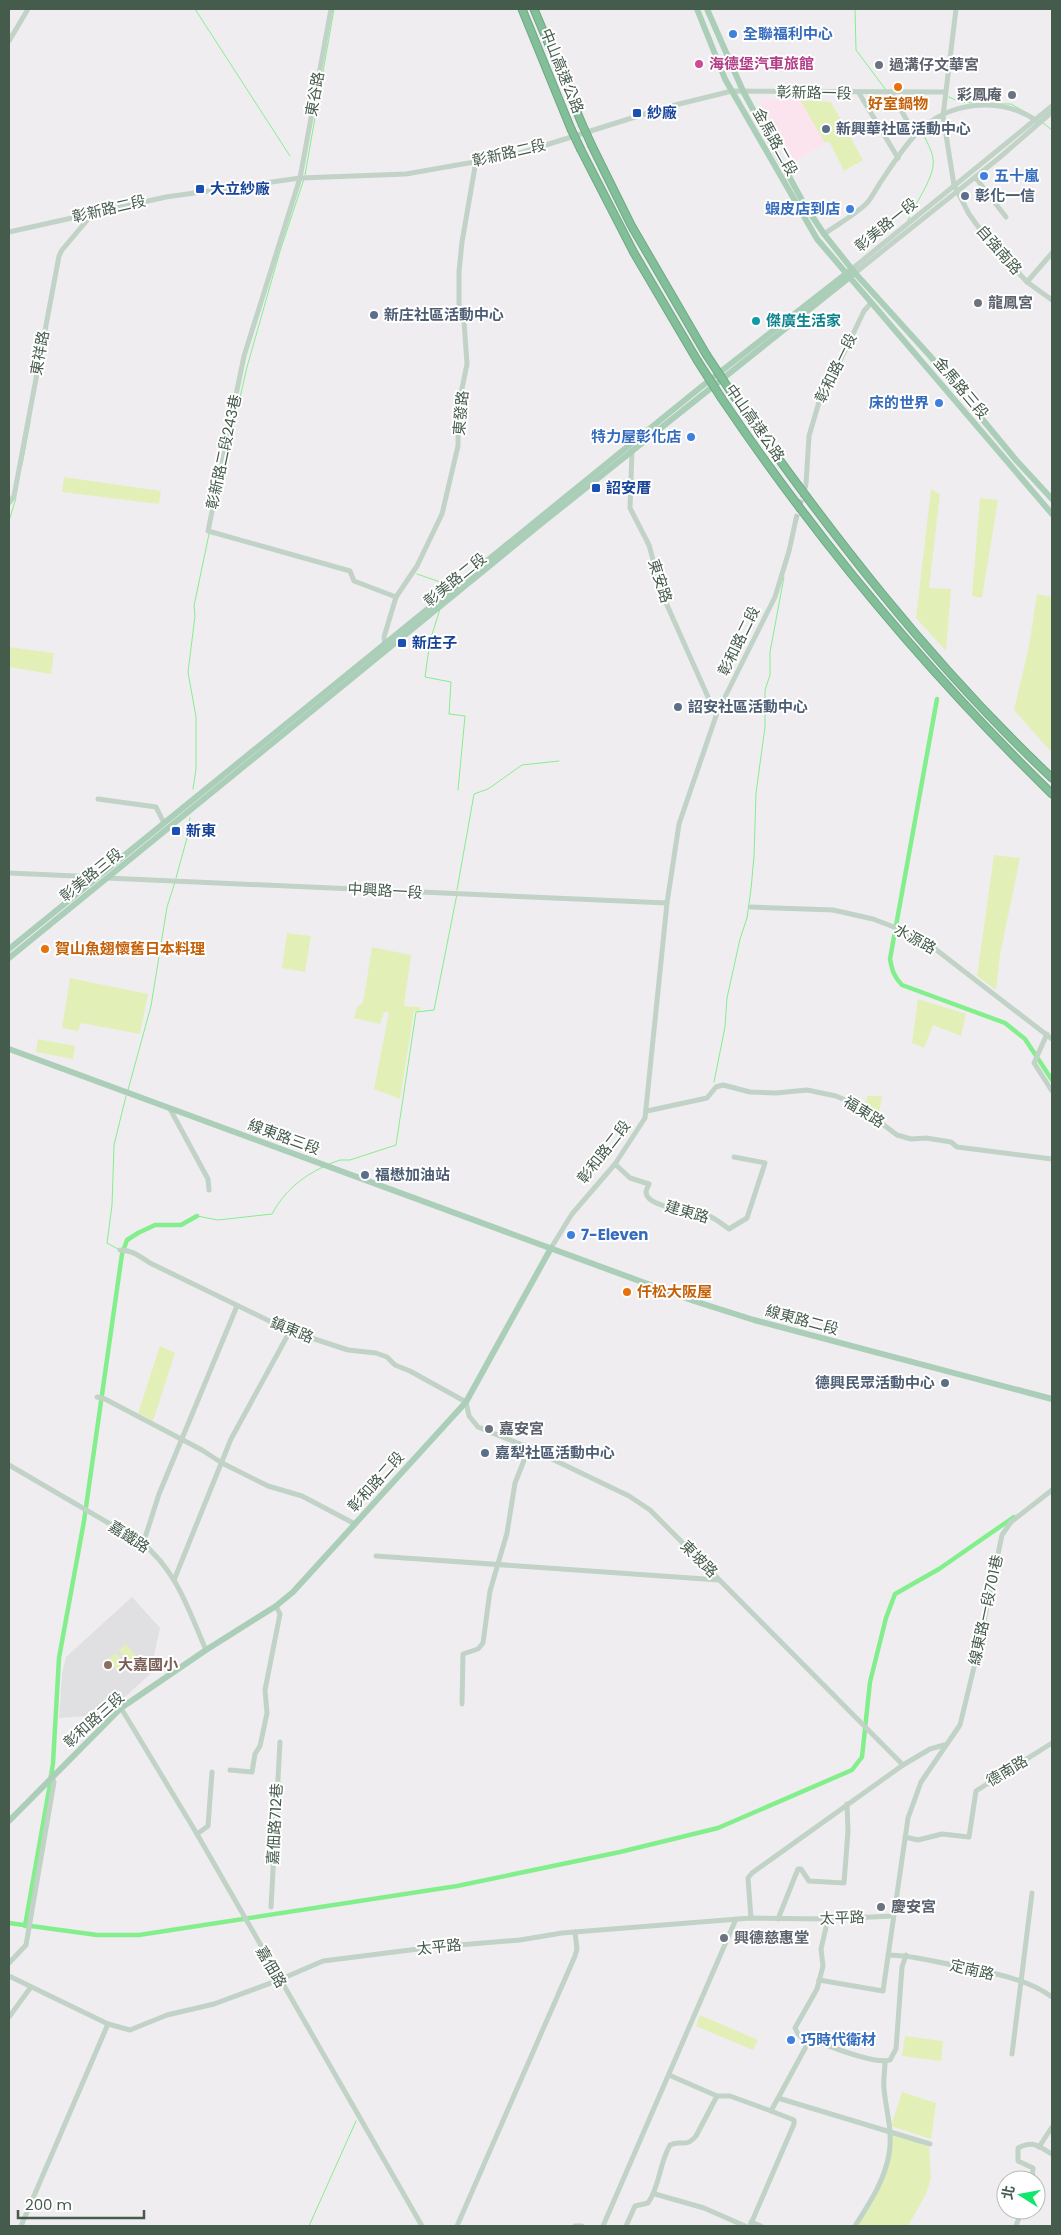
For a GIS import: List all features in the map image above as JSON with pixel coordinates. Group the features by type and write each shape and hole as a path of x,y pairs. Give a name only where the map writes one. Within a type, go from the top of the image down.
{"highway":[{"name":"中山高速公路","path":"522,9 581,150 634,253 722,399 781,484 892,624 953,692 1052,794"},
{"name":"中山高速公路","path":"534,9 582,124 631,225 706,354 731,392 809,503 847,551 958,682 1052,778"}],"main road":[{"name":"金馬路二段","path":"697,9 714,53 732,91 817,239 847,276"},
{"name":"金馬路二段","path":"707,9 743,92 804,204 824,234 854,271"},
{"name":"彰美路一段","path":"736,365 854,271"},
{"name":"金馬路三段","path":"854,271 931,357 1016,460 1052,499"},
{"name":"金馬路三段","path":"847,276 1052,514"},
{"name":"彰美路二段","path":"187,808 602,472 629,446 736,365"},
{"name":"彰美路二段","path":"602,472 633,452 736,365"},
{"name":"彰美路三段","path":"9,958 164,823 187,808"},
{"name":"彰美路三段","path":"9,949 102,878 187,808"},
{"name":"線東路三段","path":"9,1050 551,1248"},
{"name":"線東路二段","path":"551,1248 694,1301 754,1320 1052,1399"},
{"name":"彰和路二段","path":"206,1650 276,1606 293,1592 466,1402 551,1248"},
{"name":"彰和路三段","path":"9,1821 121,1708 206,1650"}],"street":[{"path":"9,40 28,9"},
{"name":"東谷路","path":"302,178 331,9"},
{"name":"自強南路","path":"956,9 942,116 954,185 969,214 986,238 1027,282 1052,300"},
{"name":"彰新路一段","path":"706,96 732,91 859,94 946,92"},
{"path":"891,92 915,135"},
{"path":"859,94 898,158"},
{"name":"彰新路二段","path":"9,232 166,197 302,178 406,174 514,155 706,96"},
{"path":"824,234 868,202 915,135 926,125 942,116 966,106 991,105 1002,106 1036,121"},
{"name":"彰美路一段","path":"854,271 975,177 1052,106"},
{"name":"彰美路一段","path":"854,271 954,185 1036,121 1052,112"},
{"name":"東發路","path":"387,647 384,637 396,597 417,566 442,514 458,446 458,408 467,364 464,321 459,308 460,272 462,242 476,162"},
{"path":"975,177 1006,217"},
{"name":"彰新路二段243巷","path":"302,178 244,356 211,532 350,571 354,581 396,597"},
{"name":"東祥路","path":"9,503 14,496 59,256 94,212"},
{"path":"1027,282 1052,253"},
{"name":"彰和路一段","path":"806,484 809,436 822,392 839,364 864,311 871,303"},
{"path":"629,446 633,452"},
{"name":"東安路","path":"633,452 629,497 630,508 649,545 663,596 712,706 717,713"},
{"name":"彰和路二段","path":"551,1248 583,1198 614,1164 639,1128 647,1111 667,903 679,824 717,713 775,596 789,551 796,519"},
{"path":"98,799 156,807 164,823"},
{"name":"中興路一段","path":"9,873 587,901 667,903"},
{"name":"水源路","path":"751,907 833,910 873,919 894,927 930,945 1052,1039"},
{"path":"1047,1034 1034,1063 1052,1091"},
{"name":"福東路","path":"647,1111 706,1098 716,1087 723,1085 750,1092 776,1093 807,1090 836,1096 859,1106 897,1135 911,1139 926,1138 950,1142 957,1147 1052,1159"},
{"path":"170,1109 208,1179 209,1190"},
{"name":"建東路","path":"614,1164 630,1178 649,1184 646,1192 655,1202 690,1213 706,1215 729,1229 747,1218 765,1163 734,1157"},
{"name":"鎮東路","path":"120,1250 129,1250 290,1331 348,1350 387,1357 395,1365 426,1378 466,1402"},
{"path":"143,1544 159,1494 181,1438 237,1306"},
{"path":"174,1580 231,1439 290,1331"},
{"path":"101,1398 181,1438 222,1463 268,1486 302,1496 354,1524"},
{"name":"東坡路","path":"466,1402 469,1416 478,1427 529,1448 629,1496 650,1510 903,1765"},
{"path":"462,1704 463,1654 478,1649 483,1643 490,1591 507,1533 516,1483 529,1448"},
{"name":"嘉鐵路","path":"9,1465 143,1544 168,1569 206,1650"},
{"name":"線東路一段701巷","path":"819,1980 883,1991 908,1818 921,1782 944,1745 960,1725 1002,1535 1011,1522 1052,1490"},
{"path":"376,1556 719,1580"},
{"path":"230,1770 252,1772 255,1754 260,1746 267,1713 265,1690 280,1614 276,1606"},
{"name":"嘉佃路","path":"121,1708 197,1834 279,1980 422,2226"},
{"name":"嘉佃路712巷","path":"270,1907 280,1742"},
{"name":"德南路","path":"906,1838 918,1840 942,1834 969,1837 976,1791 1052,1743"},
{"path":"751,1918 748,1878 903,1765 930,1749 944,1745"},
{"path":"197,1834 208,1826 212,1772"},
{"path":"9,1963 26,1945 54,1782 49,1779"},
{"path":"778,1919 798,1869 801,1869 809,1881 844,1883 848,1831 847,1804"},
{"path":"1012,2054 1032,1893"},
{"name":"太平路","path":"9,1976 108,2024 130,2030 167,2015 214,2004 279,1980 323,1961 434,1947 520,1940 575,1932 736,1919 828,1919 893,1916"},
{"path":"603,2226 736,1919"},
{"path":"808,2043 798,2034 795,2028 817,1989 823,1966 821,1949 828,1919"},
{"path":"457,2226 578,1949 575,1932"},
{"name":"定南路","path":"888,1955 906,1955 984,1970 1039,1988 1052,1998"},
{"path":"770,2111 808,2043 813,2040 856,2055 885,2062 890,2060 896,2049 902,1966 906,1955"},
{"path":"9,2017 31,1987"},
{"path":"21,2226 108,2024"},
{"path":"855,2226 871,2201 885,2172 890,2152 884,2088 885,2062"},
{"path":"669,2075 717,2096 730,2096 794,2120 794,2124 751,2224 761,2226"},
{"path":"626,2226 635,2206 648,2203 655,2194 660,2171 670,2145 691,2142 717,2096"},
{"path":"778,2098 930,2144"},
{"path":"1039,2147 1052,2127"},
{"path":"1033,2170 1033,2168 1018,2160 1018,2148 1028,2143 1034,2144 1052,2154"},
{"path":"655,2194 704,2208 745,2226"},
{"path":"575,2226 582,2226"}],"shaded area":[{"path":"762,99 800,100 825,143 795,162 760,103"},
{"name":"大嘉國小","path":"132,1597 160,1628 150,1674 91,1728 88,1716 59,1718 62,1674 66,1657"}],"green space":[{"path":"800,100 831,102 863,160 844,171 829,141 825,143"},
{"path":"64,477 161,491 159,504 62,492"},
{"path":"931,489 940,494 929,588 951,589 946,651 916,618"},
{"path":"980,498 998,500 982,598 972,596"},
{"path":"1037,594 1052,597 1052,753 1014,710 1029,646"},
{"path":"9,647 54,653 51,674 9,667"},
{"path":"994,855 1020,858 1000,955 996,990 977,976"},
{"path":"287,933 311,936 305,972 282,968"},
{"path":"372,947 411,955 404,1006 420,1007 420,1011 414,1011 400,1099 374,1089 389,1012 384,1012 380,1024 354,1018 357,1007 363,1003"},
{"path":"70,978 148,994 140,1034 81,1023 78,1031 62,1028"},
{"path":"918,999 966,1014 961,1036 933,1025 924,1048 912,1043"},
{"path":"38,1039 75,1046 73,1059 36,1052"},
{"path":"867,1096 882,1096 879,1114 866,1104"},
{"path":"160,1346 175,1353 153,1421 138,1413"},
{"path":"126,1644 137,1657 129,1663 119,1650"},
{"path":"116,1653 127,1666 119,1672 108,1659"},
{"path":"700,2015 758,2040 753,2050 696,2026"},
{"path":"905,2036 943,2041 941,2061 902,2056"},
{"path":"902,2092 936,2103 931,2139 891,2126"},
{"path":"890,2133 929,2147 931,2178 926,2194 908,2226 853,2226 872,2196 888,2158"}],"waterway":[{"path":"195,9 290,156"},
{"path":"305,175 334,9"},
{"path":"855,9 856,50 886,90"},
{"path":"949,97 960,102 974,103"},
{"path":"998,104 1011,104 1036,118"},
{"path":"1043,123 1052,130"},
{"path":"908,220 928,181 933,166 931,152 923,133"},
{"path":"223,472 247,367 280,251 304,179"},
{"path":"22,465 30,422"},
{"path":"9,521 16,498"},
{"path":"193,789 196,769 196,717 188,672 195,616 194,606 209,534"},
{"path":"417,574 443,583 445,587 443,593"},
{"path":"714,1082 725,1027 727,998 740,939 747,918 754,856 756,793 765,727 765,690 770,675 770,652 784,577"},
{"path":"440,609 430,641 425,677 451,682 449,714 465,716 458,790"},
{"path":"937,699 890,959 893,970 902,985 1005,1023 1025,1039 1052,1080"},
{"path":"457,890 474,794 488,789 522,765 559,761"},
{"path":"176,878 187,838 190,818"},
{"path":"128,1090 151,1006 167,907 175,882"},
{"path":"329,1164 340,1160 350,1160 396,1145 416,1012 434,1010 457,894"},
{"path":"118,1249 107,1243 112,1205 114,1145 126,1096"},
{"path":"197,1216 218,1220 272,1214 276,1206 293,1186 323,1167"},
{"path":"25,1926 53,1763 59,1658 84,1521 122,1254 127,1240 138,1233 155,1225 181,1225 197,1216"},
{"path":"9,1923 97,1935 139,1935 457,1886 620,1852 718,1828 852,1770 862,1757 870,1682 886,1618 895,1594 939,1569 1014,1517"},
{"path":"309,2226 356,2121"}],"tunnel":[{"path":"796,519 806,484"}],"place":[{"name":"全聯福利中心","path":"733,34"},
{"name":"海德堡汽車旅館","path":"699,64"},
{"name":"過溝仔文華宮","path":"879,65"},
{"name":"好室鍋物","path":"898,87"},
{"name":"彩鳳庵","path":"1012,95"},
{"name":"紗廠","path":"637,113"},
{"name":"新興華社區活動中心","path":"826,129"},
{"name":"五十嵐","path":"984,176"},
{"name":"大立紗廠","path":"200,189"},
{"name":"彰化一信","path":"965,196"},
{"name":"蝦皮店到店","path":"850,209"},
{"name":"龍鳳宮","path":"978,303"},
{"name":"新庄社區活動中心","path":"374,315"},
{"name":"傑廣生活家","path":"756,321"},
{"name":"床的世界","path":"939,403"},
{"name":"特力屋彰化店","path":"691,437"},
{"name":"詔安厝","path":"596,488"},
{"name":"新庄子","path":"402,643"},
{"name":"詔安社區活動中心","path":"678,707"},
{"name":"新東","path":"176,831"},
{"name":"賀山魚翅懷舊日本料理","path":"45,949"},
{"name":"福懋加油站","path":"365,1175"},
{"name":"7-Eleven","path":"571,1235"},
{"name":"仟松大阪屋","path":"627,1292"},
{"name":"德興民眾活動中心","path":"945,1383"},
{"name":"嘉安宮","path":"489,1429"},
{"name":"嘉犁社區活動中心","path":"485,1453"},
{"name":"大嘉國小","path":"108,1665"},
{"name":"慶安宮","path":"881,1907"},
{"name":"興德慈惠堂","path":"724,1938"},
{"name":"巧時代衛材","path":"791,2040"}]}
